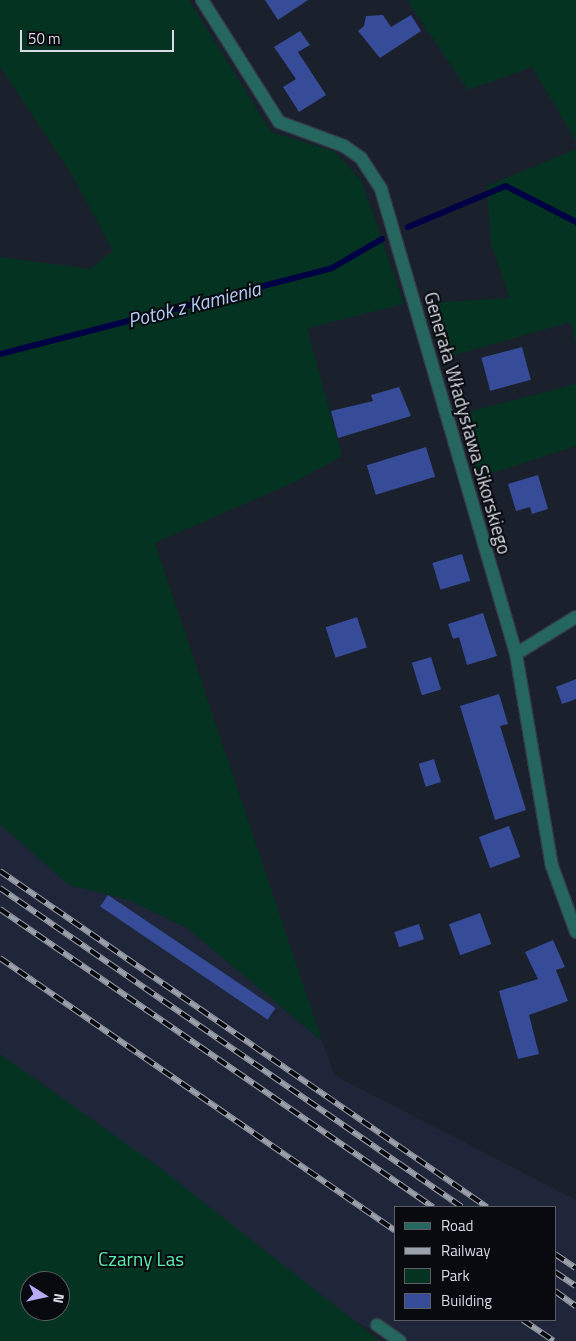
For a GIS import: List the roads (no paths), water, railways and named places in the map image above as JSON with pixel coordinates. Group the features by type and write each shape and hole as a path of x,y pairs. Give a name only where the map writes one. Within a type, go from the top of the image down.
{"street":[{"name":"Generała Władysława Sikorskiego","path":"202,0 279,122 344,146 362,158 381,189 516,654 552,866 571,910 576,932"},
{"path":"516,654 576,617"},
{"path":"377,1324 400,1341"}],"waterway":[{"name":"Potok z Kamienia","path":"408,227 506,186 576,222"},
{"name":"Potok z Kamienia","path":"0,354 332,268 382,239"}],"railway":[{"path":"0,871 486,1206"},
{"path":"0,888 461,1206"},
{"path":"0,909 432,1206"},
{"path":"0,958 394,1230"},
{"path":"556,1255 576,1268"},
{"path":"556,1273 576,1286"},
{"path":"556,1292 576,1306"},
{"path":"524,1321 554,1341"}],"park label":[{"name":"Czarny Las","path":"141,1259"}]}
